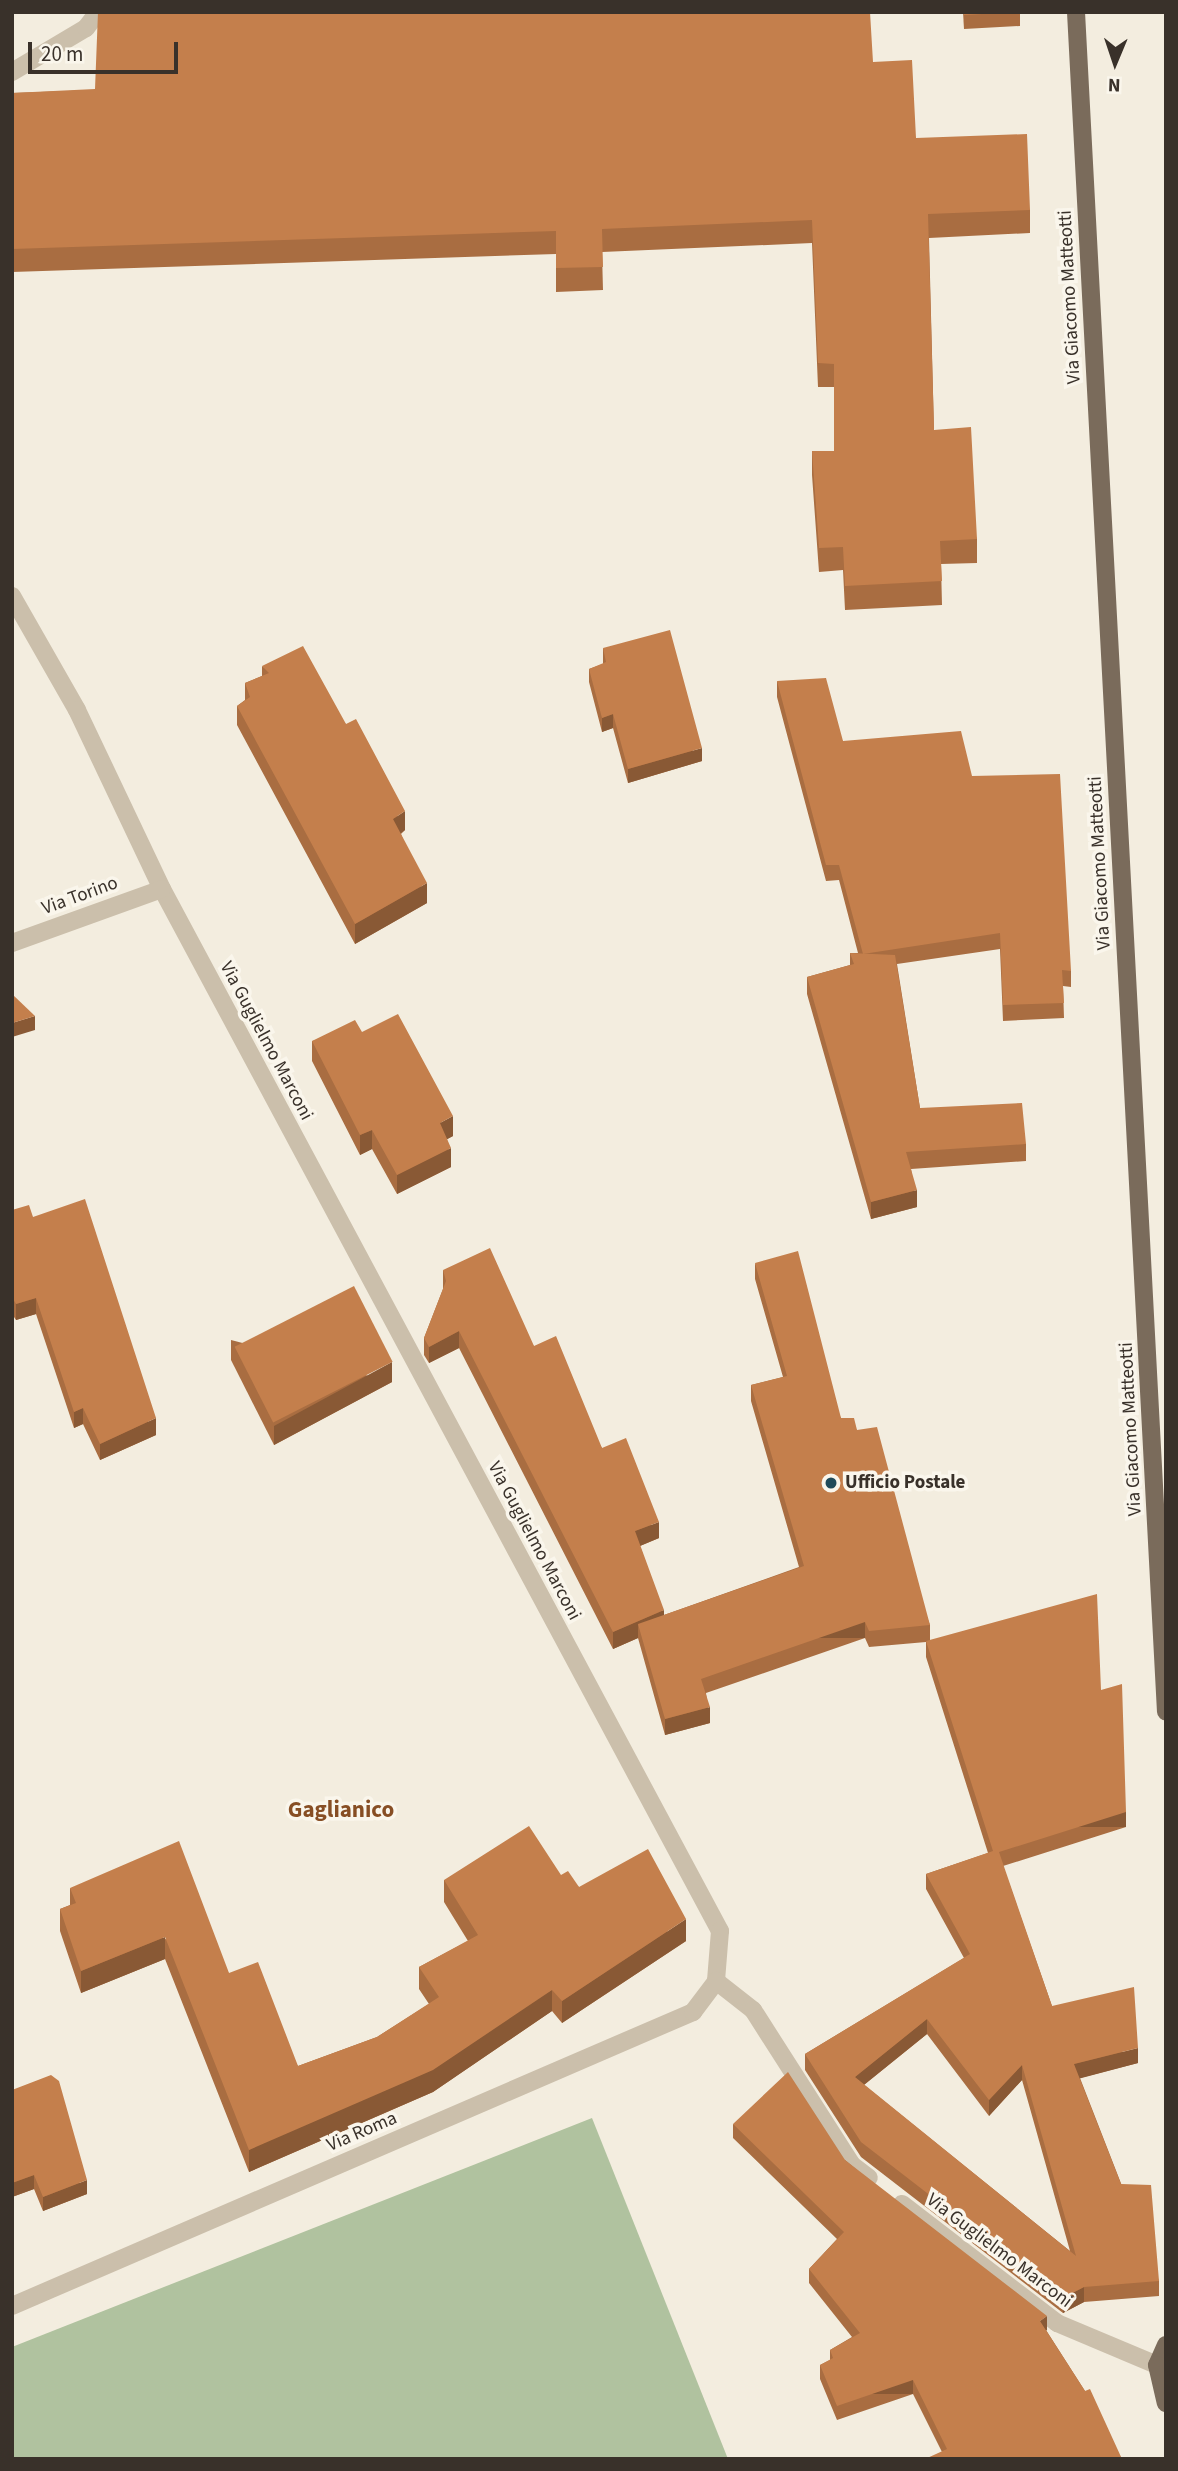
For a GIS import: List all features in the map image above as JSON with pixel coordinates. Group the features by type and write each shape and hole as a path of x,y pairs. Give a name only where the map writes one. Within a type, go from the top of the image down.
{"main road":[{"name":"Via Giacomo Matteotti","path":"1076,12 1164,1615 1166,1712"},
{"path":"1166,2345 1157,2365 1166,2403"}],"street":[{"path":"12,72 86,29 98,12"},
{"name":"Via Guglielmo Marconi","path":"12,596 77,710 162,889 720,1931 716,1981 753,2010 852,2165 1057,2323 1157,2365"},
{"name":"Via Torino","path":"12,943 162,889"},
{"name":"Via Roma","path":"12,2306 693,2012 716,1981"}],"green space":[{"path":"592,2118 728,2459 12,2459 12,2347"}],"building":[{"path":"98,12 870,12 873,62 912,60 916,138 1027,134 1030,210 928,214 934,430 971,427 977,539 940,541 942,581 845,586 843,547 819,548 812,451 834,451 834,364 818,363 812,220 602,229 603,267 556,268 556,231 12,249 12,93 95,89"},
{"path":"964,12 1019,12 964,15"},
{"path":"670,630 702,748 628,769 613,714 602,718 589,669 606,662 603,648"},
{"path":"303,646 346,724 356,719 405,811 393,819 427,883 355,924 237,706 250,697 245,683 269,673 262,666"},
{"path":"826,678 843,741 961,731 972,776 1060,774 1071,971 1062,970 1064,1003 1003,1005 1000,933 863,954 839,865 826,865 777,681"},
{"path":"850,953 895,955 920,1108 1022,1103 1026,1144 906,1152 917,1190 871,1202 807,977 854,964"},
{"path":"12,994 35,1016 12,1023"},
{"path":"398,1014 453,1116 440,1123 451,1148 397,1175 372,1130 360,1135 312,1041 355,1020 362,1032"},
{"path":"85,1199 156,1418 100,1444 83,1408 74,1412 36,1298 16,1304 12,1297 12,1210 29,1205 33,1217"},
{"path":"490,1248 534,1346 556,1336 602,1448 626,1438 659,1522 635,1531 664,1610 613,1632 459,1331 429,1347 424,1338 446,1281 443,1270"},
{"path":"798,1251 841,1418 854,1418 857,1430 877,1427 930,1625 869,1631 865,1622 701,1679 710,1707 665,1719 638,1624 804,1566 751,1385 787,1376 755,1263"},
{"path":"354,1286 393,1362 273,1423 235,1347"},
{"path":"1097,1594 1101,1690 1122,1684 1126,1812 999,1852 1052,2006 1134,1987 1138,2048 1074,2064 1121,2184 1151,2185 1159,2281 1084,2287 1063,2298 861,2142 805,2054 970,1954 926,1874 993,1851 926,1641","holes":["927,2019 989,2100 1022,2065 1076,2256 855,2077"]},
{"path":"529,1826 561,1875 568,1871 579,1887 648,1849 686,1919 562,2001 552,1990 433,2070 249,2150 165,1937 81,1971 60,1909 76,1903 70,1888 179,1841 229,1973 258,1962 298,2066 377,2037 439,1997 419,1967 478,1935 444,1880"},
{"path":"788,2072 845,2160 1047,2316 1040,2321 1085,2391 1090,2389 1122,2459 925,2459 947,2449 913,2380 837,2406 820,2365 833,2358 830,2350 860,2333 809,2269 844,2232 733,2124"},
{"path":"51,2075 59,2081 87,2180 43,2197 34,2175 12,2183 12,2090"}],"place":[{"name":"Ufficio Postale","path":"831,1483"}],"district":[{"name":"Gaglianico","path":"341,1810"}]}
